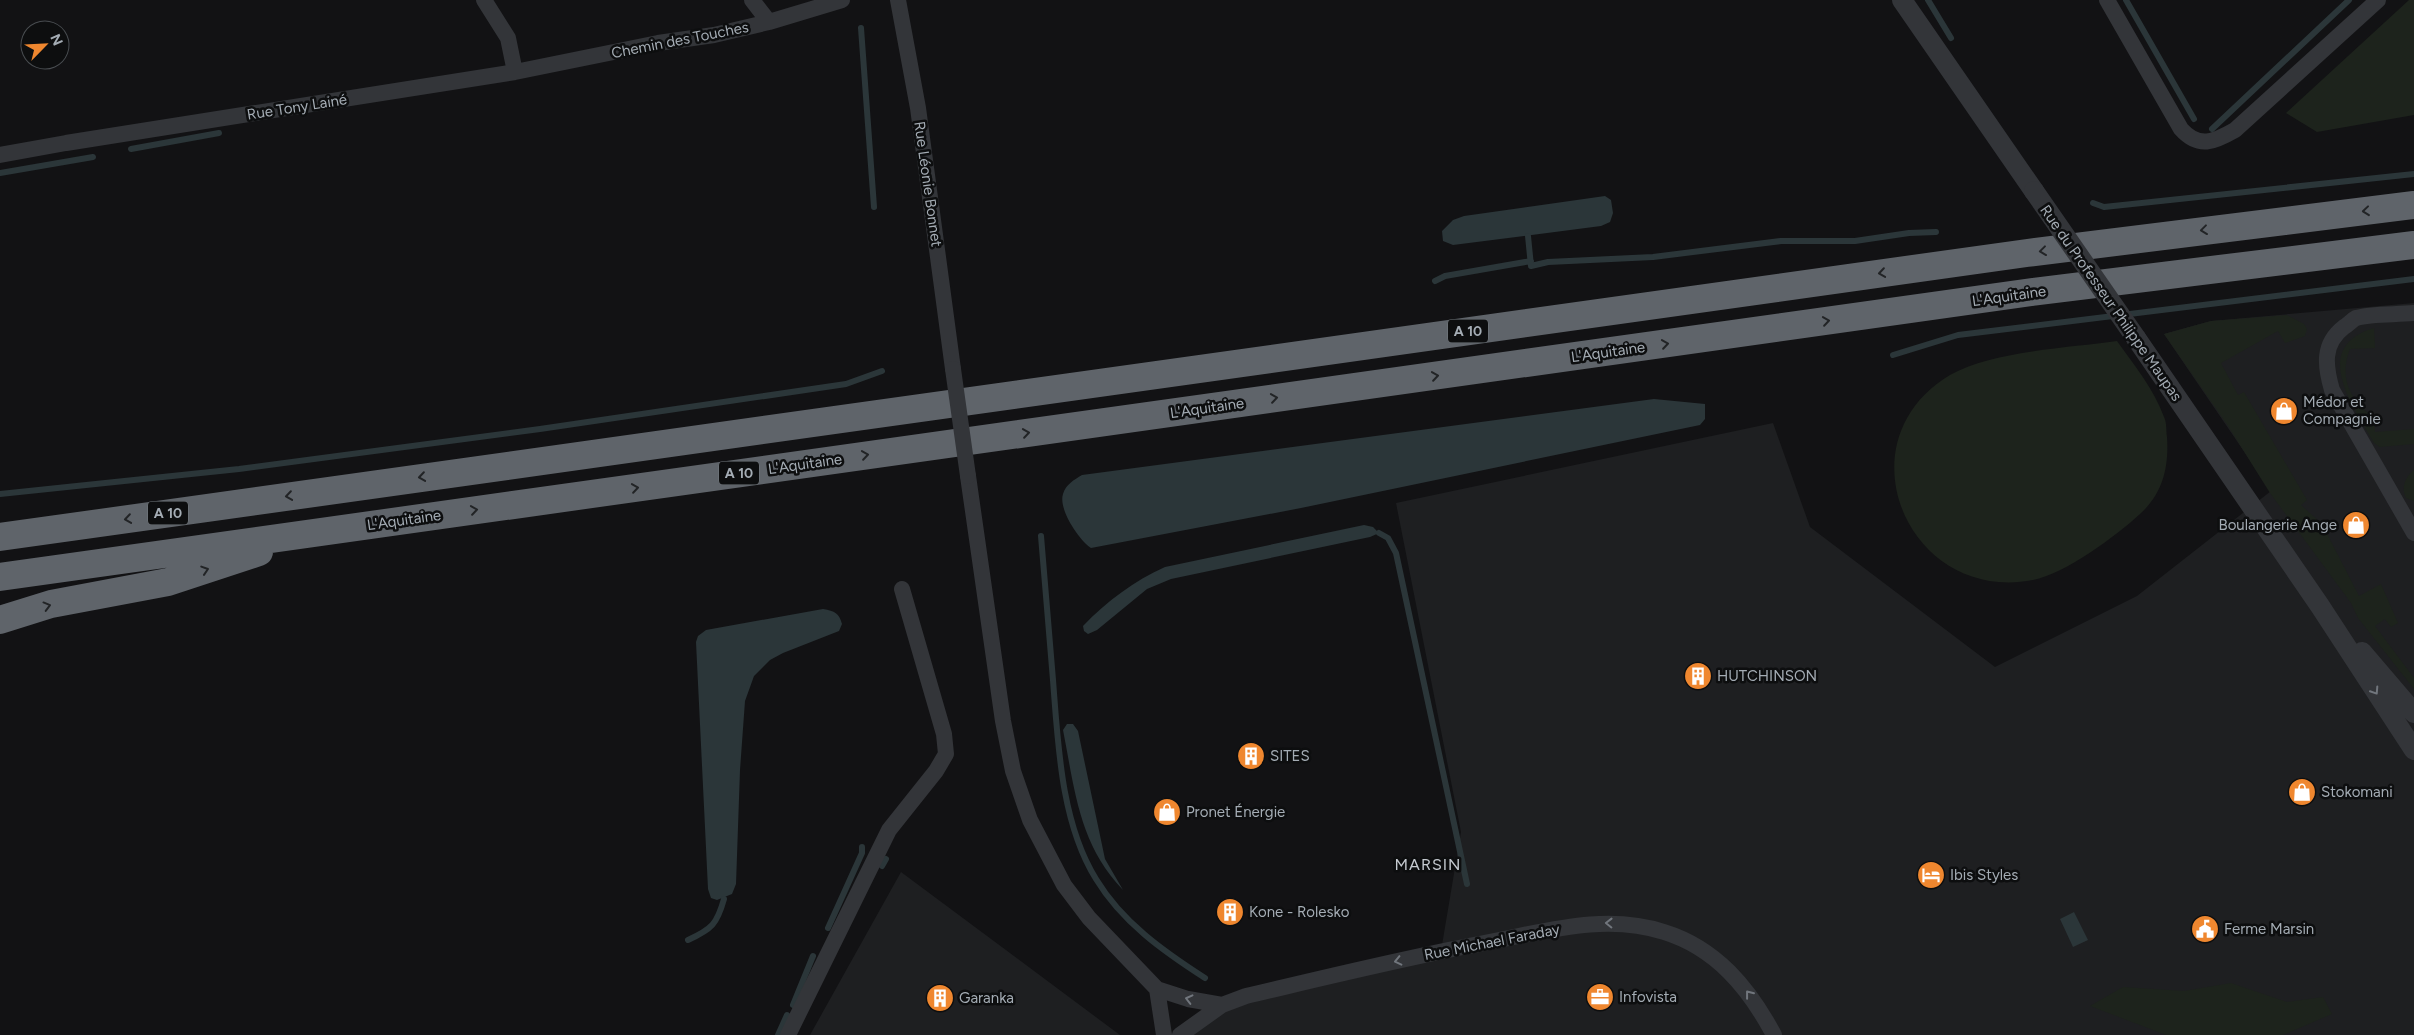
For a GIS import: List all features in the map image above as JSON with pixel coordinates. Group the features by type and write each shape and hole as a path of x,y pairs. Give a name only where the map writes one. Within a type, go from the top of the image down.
{"highway":[{"name":"A 10","path":"0,537 2017,254 2414,206"},
{"name":"L'Aquitaine","path":"0,577 2023,293 2414,246"},
{"path":"0,620 51,604 168,582 322,532"}],"street":[{"path":"484,0 508,38 516,72"},
{"path":"752,0 769,22"},
{"name":"Chemin des Touches","path":"516,72 658,43 714,35 769,22 842,0"},
{"name":"Rue Léonie Bonnet","path":"898,0 918,108 1003,721 1013,771 1030,820 1064,885 1089,918 1158,989"},
{"name":"Rue du Professeur Philippe Maupas","path":"1902,0 2320,606 2414,750"},
{"path":"2107,0 2181,128 2190,138 2204,142 2219,139 2235,130 2378,0"},
{"name":"Rue Tony Lainé","path":"0,155 516,72"},
{"path":"2414,313 2356,318 2339,331 2330,342 2326,356 2332,390 2414,533"},
{"path":"788,1035 889,830 936,771 946,754 944,734 902,589"},
{"name":"Rue du Professeur Philippe Maupas","path":"2320,606 2414,713"},
{"name":"Rue Michael Faraday","path":"1180,1035 1222,1005 1246,996 1441,951 1580,925 1616,922 1665,932 1708,953 1728,970 1749,993 1774,1035"},
{"path":"1164,1035 1158,989 1188,999 1222,1005"}],"shaded area":[{"path":"2409,0 2414,0 2414,115 2317,132 2286,113"},
{"path":"1605,196 1611,200 1613,213 1610,222 1601,226 1453,245 1443,241 1442,231 1453,220 1464,216"},
{"path":"2414,303 2414,1035 1180,1035 1222,1005 1441,951 1461,832 1396,503 1773,423 1810,527 1995,667 2137,596 2271,491 2164,334 2211,321"},
{"path":"2287,315 2304,324 2307,329 2305,336 2285,343 2278,331 2221,363 2238,395 2244,392 2307,500 2301,505 2322,524 2359,596 2381,584 2398,623 2391,627 2385,619 2375,626 2414,678 2414,689 2358,618 2351,603 2270,493 2228,426 2164,334 2211,321"},
{"path":"2374,328 2375,348 2350,349 2346,369 2348,387 2358,403 2374,417 2375,432 2414,429 2414,444 2380,447 2374,443 2356,413 2342,380 2340,364 2344,349 2355,337"},
{"path":"2117,341 2149,387 2166,422 2167,459 2163,479 2148,506 2118,533 2090,553 2060,570 2033,580 1989,581 1952,567 1923,543 1903,511 1895,475 1899,438 1917,404 1950,375 1967,367 2031,352"},
{"path":"1654,399 1705,404 1705,419 1700,425 1301,508 1091,548 1081,538 1066,516 1062,500 1066,488 1082,475"},
{"path":"2414,470 2414,501 2406,498 2404,487 2406,479"},
{"path":"1364,525 1373,527 1379,533 1370,537 1171,579 1147,589 1097,630 1088,634 1084,631 1083,626 1111,600 1132,585 1165,567"},
{"path":"823,609 838,615 842,624 839,631 783,653 770,660 754,676 745,701 740,770 736,884 732,894 717,900 711,898 708,889 696,642 698,636 706,630"},
{"path":"1067,724 1073,724 1078,731 1105,859 1123,890 1108,872 1097,854 1081,816 1063,730"},
{"path":"901,872 1120,1035 810,1035"},
{"path":"2074,912 2088,940 2073,947 2060,919"},
{"path":"2231,983 2287,1002 2323,997 2332,1014 2283,1035 2166,1035 2090,1006 2123,987 2184,991"}],"waterway":[{"path":"1928,0 1951,38"},
{"path":"2126,0 2194,119"},
{"path":"2212,129 2349,0"},
{"path":"861,28 874,207"},
{"path":"131,149 219,133"},
{"path":"0,173 93,157"},
{"path":"2093,203 2104,207 2414,174"},
{"path":"1528,236 1531,266 1548,262 1653,257 1781,241 1855,241 1909,233 1936,232"},
{"path":"1435,281 1445,276 1531,261"},
{"path":"1893,355 1958,335 2414,279"},
{"path":"0,494 239,469 540,429 846,384 882,371"},
{"path":"1379,533 1388,538 1396,553 1467,884"},
{"path":"1041,536 1057,730 1063,782 1075,833 1084,857 1096,879 1118,909 1159,946 1205,978"},
{"path":"828,928 862,853 862,847"},
{"path":"882,866 886,859"},
{"path":"688,940 712,925 719,914 724,899"},
{"path":"793,1005 813,956"},
{"path":"778,1035 787,1015"}],"place":[{"name":"Médor et Compagnie","path":"2284,411"},
{"name":"Boulangerie Ange","path":"2356,525"},
{"name":"HUTCHINSON","path":"1698,676"},
{"name":"SITES","path":"1251,756"},
{"name":"Stokomani","path":"2302,792"},
{"name":"Pronet Énergie","path":"1167,812"},
{"name":"Ibis Styles","path":"1931,875"},
{"name":"Kone - Rolesko","path":"1230,912"},
{"name":"Ferme Marsin","path":"2205,929"},
{"name":"Infovista","path":"1600,997"},
{"name":"Garanka","path":"940,998"}],"district":[{"name":"MARSIN","path":"1428,864"}]}
